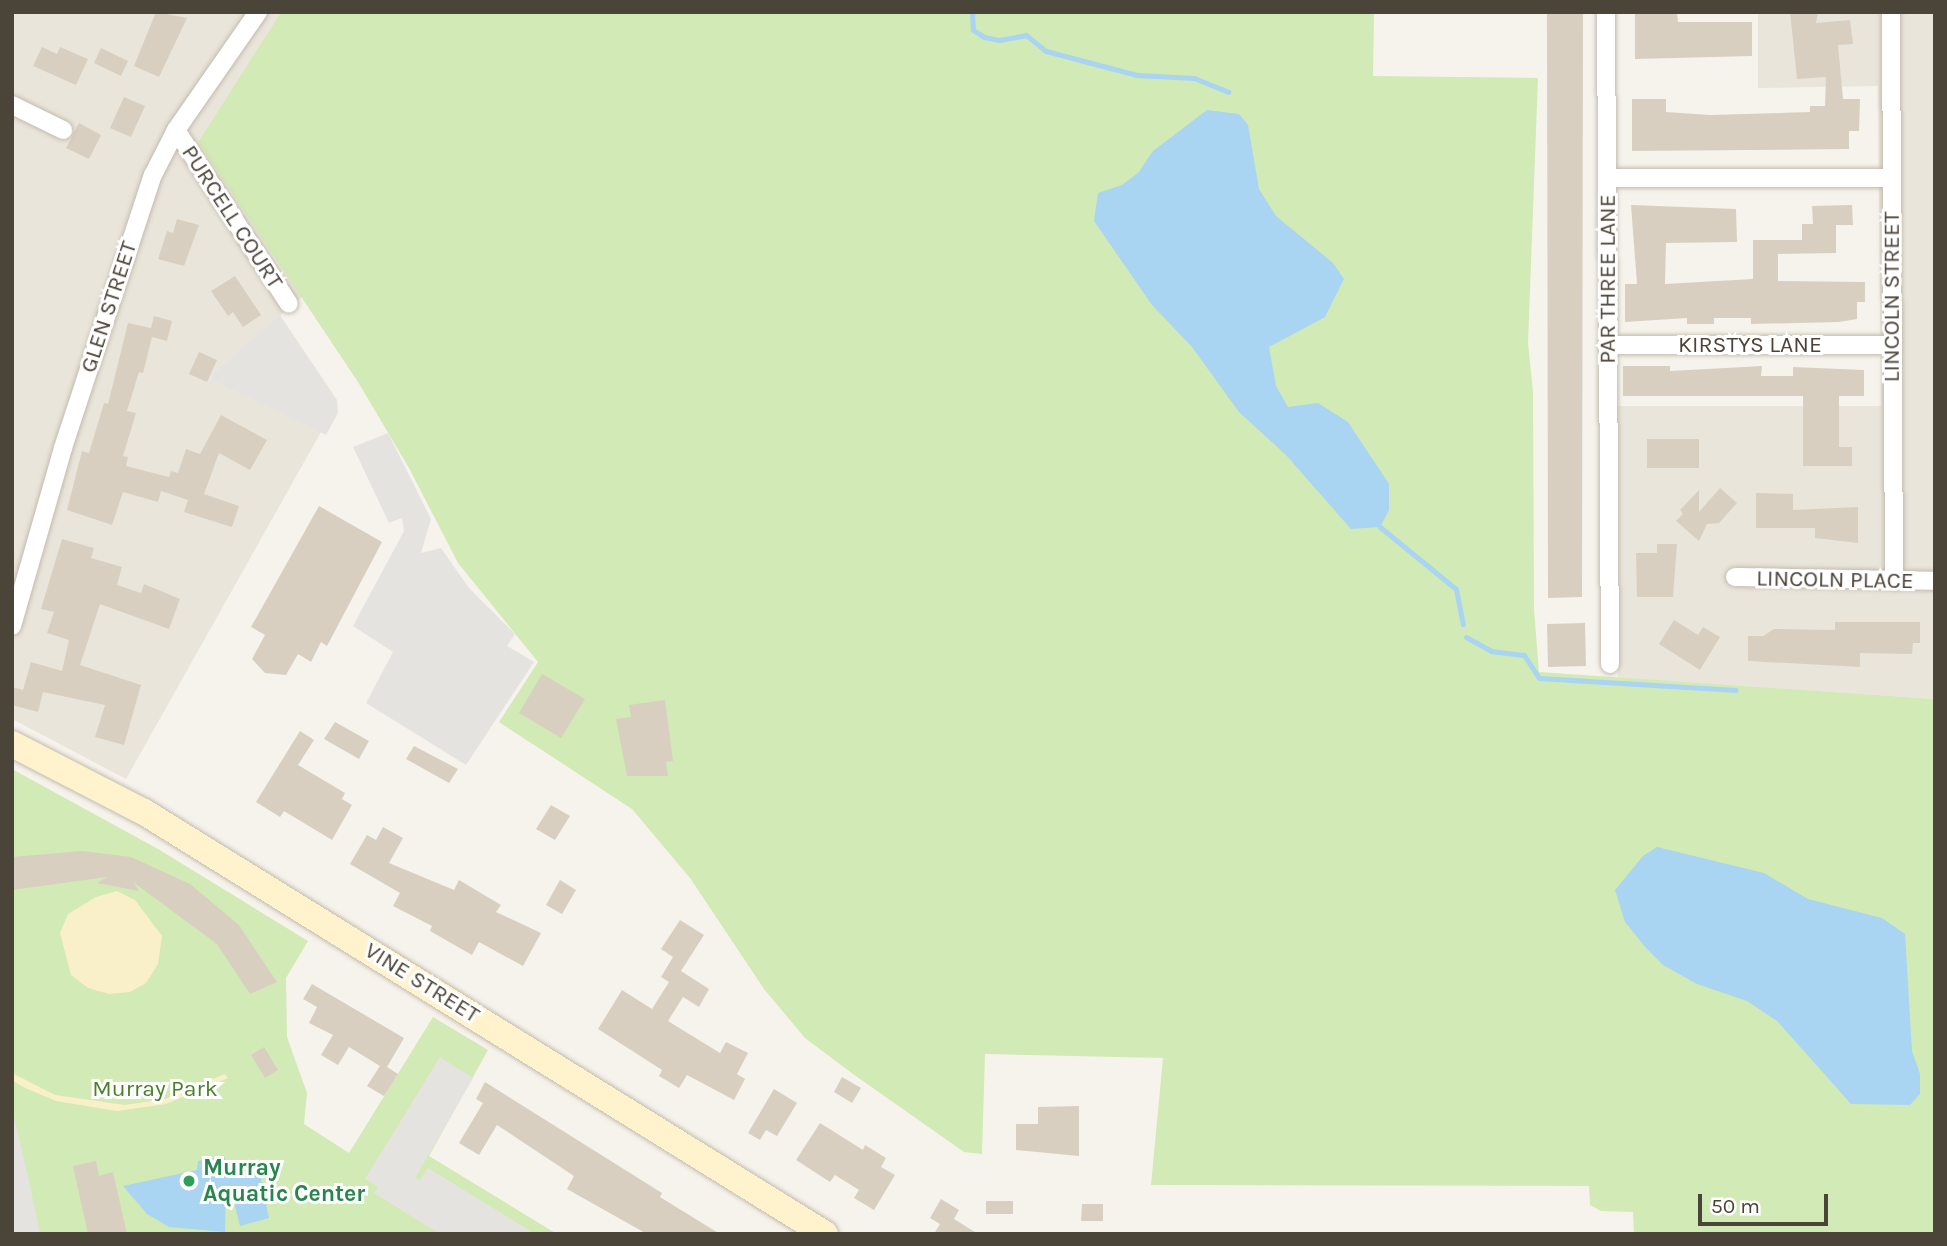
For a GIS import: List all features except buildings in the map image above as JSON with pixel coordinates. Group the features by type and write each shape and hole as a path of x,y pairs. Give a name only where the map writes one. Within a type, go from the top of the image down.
{"street":[{"name":"GLEN STREET","path":"12,626 63,448 142,207 176,130 258,12"},
{"path":"1606,12 1608,178"},
{"name":"LINCOLN STREET","path":"1891,12 1894,581"},
{"path":"12,105 63,130"},
{"name":"PURCELL COURT","path":"176,130 289,304"},
{"name":"PAR THREE LANE","path":"1609,664 1608,178 1892,178"},
{"name":"KIRSTYS LANE","path":"1607,345 1893,345"},
{"name":"LINCOLN PLACE","path":"1734,577 1935,581"},
{"name":"VINE STREET","path":"12,744 144,812 825,1234"}],"shaded area":[{"path":"12,12 281,12 198,142 303,296 214,372 211,380 321,432 126,779 12,719"},
{"path":"1758,12 1935,12 1935,699 1618,678 1617,406 1881,406 1878,86 1758,88"},
{"path":"280,315 337,400 338,413 326,435 211,380 214,372"},
{"path":"388,433 431,519 421,553 441,548 469,588 515,634 507,646 534,662 466,765 366,703 393,652 353,626 404,531 402,518 389,523 353,447"},
{"path":"440,1057 473,1078 415,1178 420,1180 428,1168 535,1234 440,1234 374,1193 378,1187 365,1179"},
{"path":"12,1108 29,1181 40,1234 12,1234"}],"green space":[{"path":"281,12 1374,12 1373,76 1538,78 1528,343 1533,392 1534,609 1539,672 1935,699 1935,1234 1634,1234 1633,1212 1601,1211 1590,1205 1589,1186 1151,1185 1163,1058 985,1054 982,1154 964,1152 853,1074 805,1038 764,989 690,878 632,809 499,722 538,662 458,563 409,468 358,382 198,142"},
{"name":"Murray Park","path":"12,769 158,849 308,941 286,978 287,1037 307,1093 304,1124 349,1153 433,1017 488,1050 429,1156 557,1234 12,1234"}],"sand":[{"path":"117,891 135,900 162,936 158,964 146,983 130,992 109,994 88,988 71,975 60,933 68,914 96,897"},
{"path":"12,1073 55,1095 125,1105 165,1099 225,1074 228,1078 166,1104 117,1111 56,1101 12,1080"}],"water":[{"path":"1207,110 1239,114 1248,125 1259,189 1276,216 1333,263 1344,279 1325,317 1269,347 1276,386 1288,407 1318,403 1348,422 1389,484 1389,510 1380,527 1351,529 1286,455 1239,412 1192,347 1152,305 1094,221 1098,193 1122,185 1138,173 1153,151"},
{"path":"1657,847 1764,873 1808,899 1882,918 1905,934 1912,1051 1920,1074 1920,1094 1910,1105 1851,1104 1777,1021 1747,1001 1697,984 1663,965 1646,948 1625,922 1615,890 1643,856"},
{"path":"224,1156 229,1171 258,1165 269,1218 240,1226 231,1189 226,1191 225,1232 169,1227 147,1214 123,1186 197,1170 198,1161"}],"waterway":[{"path":"972,12 973,30 984,37 999,40 1026,35 1046,51 1137,75 1194,78 1228,92"},
{"path":"1380,527 1456,589 1463,624"},
{"path":"1466,637 1491,651 1524,655 1539,678 1736,690"}],"place":[{"name":"Murray Aquatic Center","path":"189,1181"}]}
